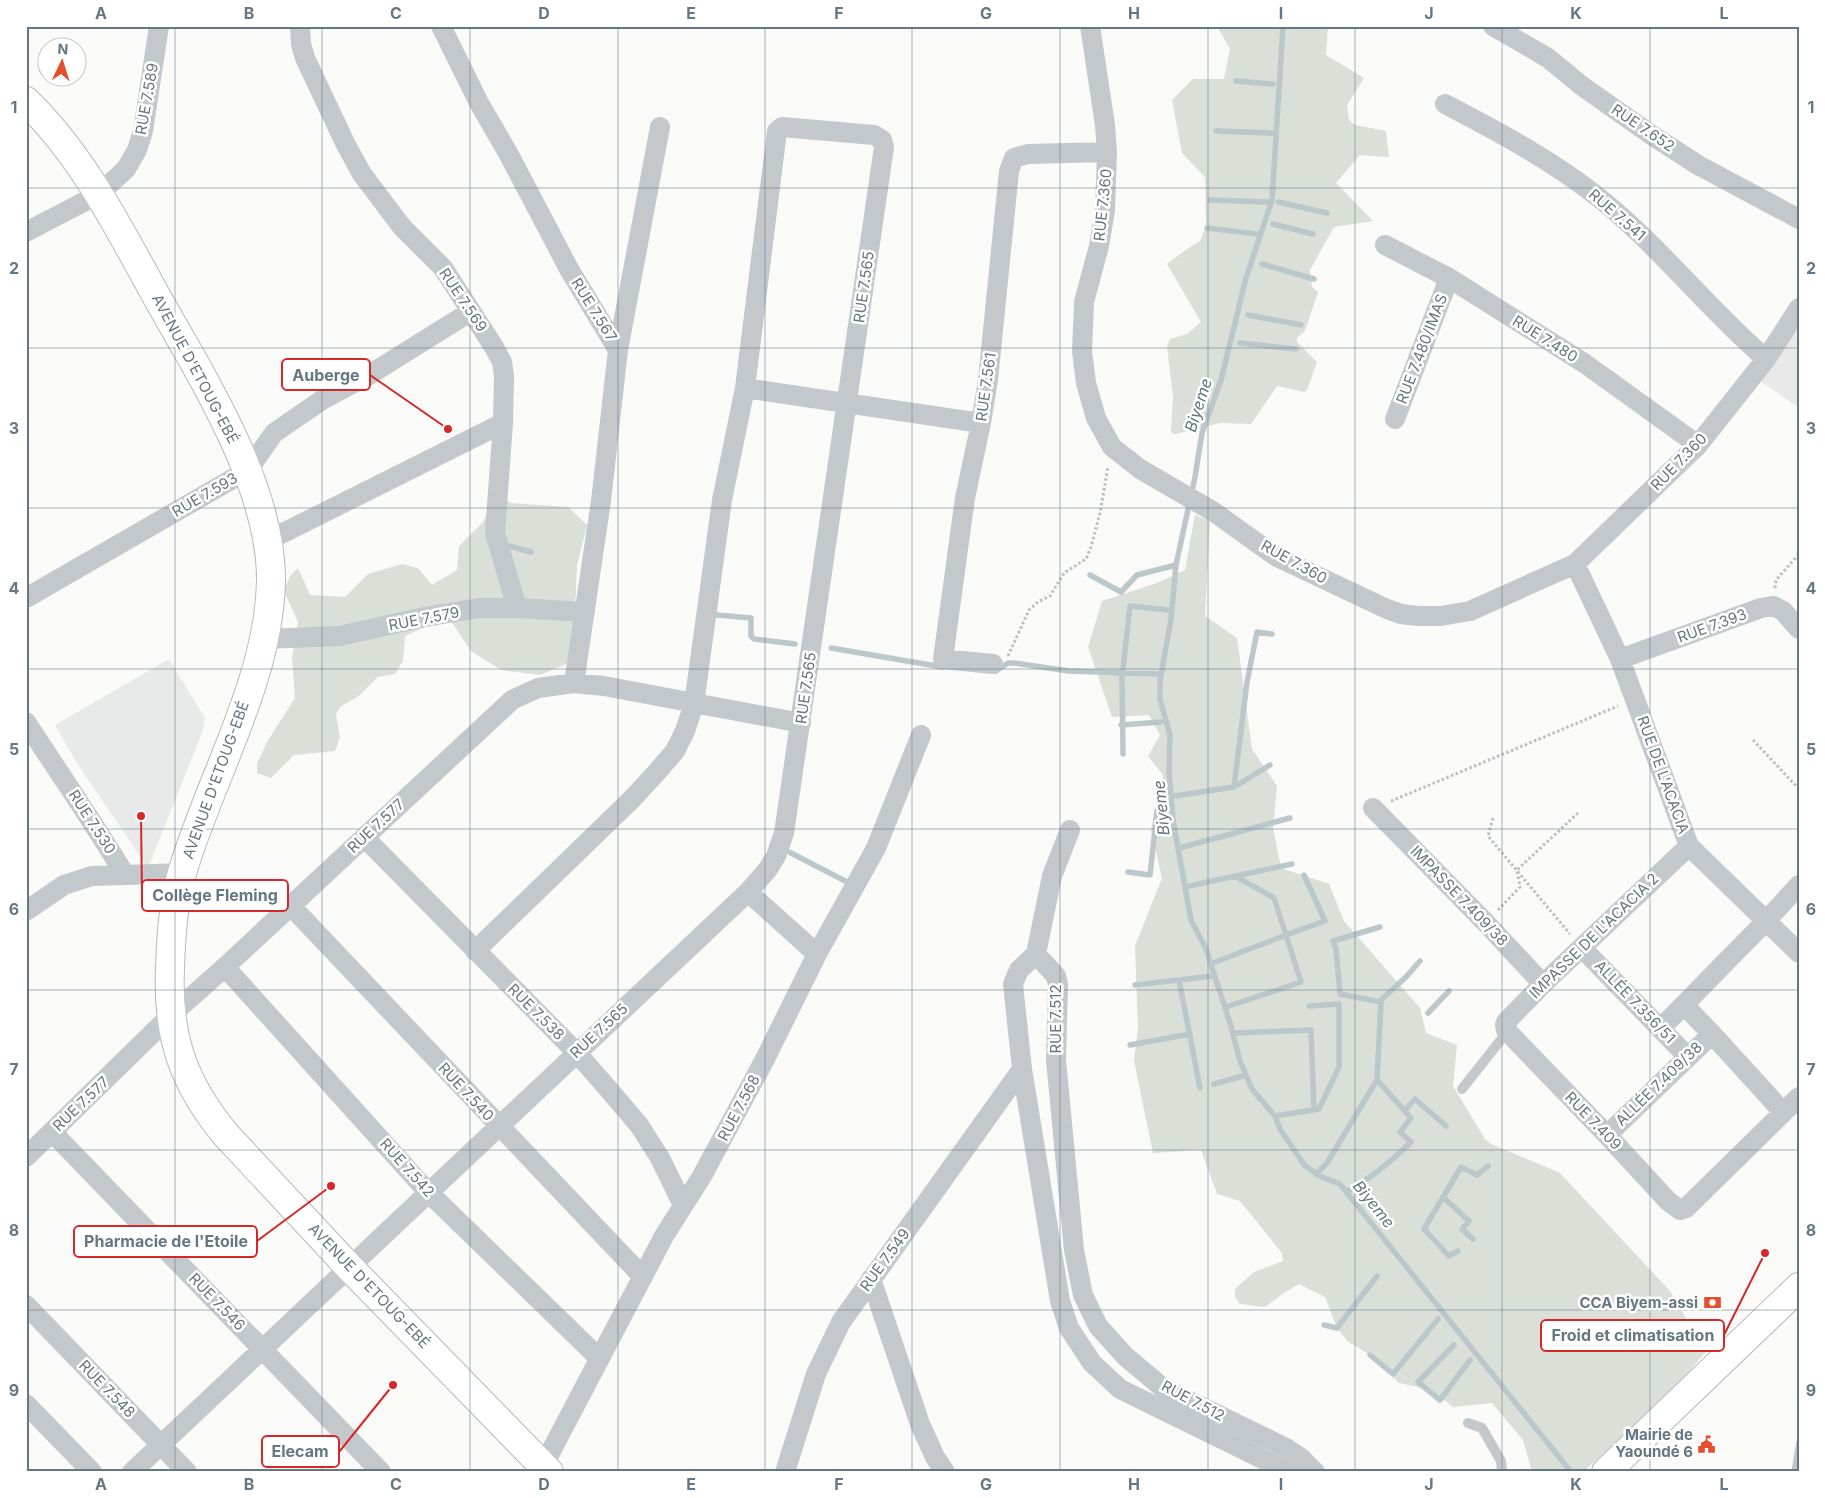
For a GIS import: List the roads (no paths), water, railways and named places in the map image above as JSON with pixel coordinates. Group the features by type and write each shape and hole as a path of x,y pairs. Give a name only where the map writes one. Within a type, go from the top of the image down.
{"main road":[{"name":"AVENUE D'ETOUG-EBÉ","path":"26,101 67,146 99,194 211,394 248,470 269,540 271,580 268,614 257,665 243,710 182,873 172,919 169,982 171,1015 179,1056 193,1089 209,1115 350,1268 544,1470"},
{"path":"1606,1472 1799,1287"}],"street":[{"name":"RUE 7.589","path":"26,232 99,194 126,169 137,150 142,131 159,26"},
{"name":"RUE 7.569","path":"300,26 301,44 305,58 346,145 362,174 402,228 443,268 502,362 504,376 503,422 495,533 517,608"},
{"name":"RUE 7.567","path":"441,26 479,103 508,153 569,269 618,350 601,501 574,682"},
{"name":"RUE 7.360","path":"1090,26 1108,152 1105,210 1099,246 1084,302 1082,351 1086,383 1096,418 1112,447 1140,469 1214,512 1278,556 1387,609 1402,614 1418,616 1441,616 1470,611 1575,564 1698,445 1766,359 1799,308"},
{"name":"RUE 7.652","path":"1493,26 1548,58 1582,86 1660,141 1698,165 1799,219"},
{"name":"RUE 7.541","path":"1445,104 1527,148 1561,169 1603,201 1666,258 1735,333 1766,359"},
{"path":"618,350 660,127"},
{"name":"RUE 7.565","path":"132,1472 748,892 768,869 776,856 784,833 801,722 884,148 882,140 874,136 782,127 777,131 745,388 722,500 694,704 686,731 675,751 632,799 475,951"},
{"name":"RUE 7.561","path":"993,664 943,659 965,498 988,380 1009,171 1014,158 1028,154 1108,152"},
{"name":"RUE 7.480","path":"1385,245 1449,278 1584,363 1698,445"},
{"name":"RUE 7.480/IMAS","path":"1395,419 1449,278"},
{"name":"RUE 7.593","path":"26,598 248,470 274,433 322,400 369,376 470,312"},
{"path":"745,388 981,423"},
{"path":"269,540 503,422"},
{"name":"RUE DE L'ACACIA","path":"1575,564 1620,659 1690,846 1799,953"},
{"name":"RUE 7.393","path":"1620,659 1761,608 1773,606 1782,611 1799,629"},
{"name":"RUE 7.579","path":"263,639 340,636 479,608 585,612"},
{"name":"RUE 7.577","path":"26,1157 171,1015 226,967 290,905 512,700 538,688 574,682 801,722"},
{"name":"RUE 7.530","path":"26,722 90,817 125,875"},
{"name":"RUE 7.568","path":"544,1470 599,1358 664,1236 702,1176 760,1069 817,954 876,848 921,735"},
{"name":"IMPASSE 7.409/38","path":"1373,808 1486,922 1543,984"},
{"path":"1036,954 1052,876 1070,830"},
{"name":"RUE 7.538","path":"364,837 576,1052 639,1125 660,1158 683,1205"},
{"name":"IMPASSE DE L'ACACIA 2","path":"1507,1031 1506,1022 1543,984 1690,846"},
{"path":"26,911 64,885 92,876 182,873"},
{"path":"1661,1028 1799,885"},
{"path":"748,892 817,954"},
{"name":"RUE 7.540","path":"290,905 643,1277"},
{"name":"ALLÉE 7.356/51","path":"1582,948 1688,1056"},
{"name":"RUE 7.512","path":"1289,1472 1120,1389 1092,1363 1069,1328 1060,1301 1022,1069 1013,984 1019,970 1036,954 1056,976 1058,984 1056,1060 1074,1250 1083,1295 1098,1326 1125,1356 1163,1388 1286,1448 1301,1458 1315,1472"},
{"name":"RUE 7.542","path":"226,967 428,1192 599,1358"},
{"name":"ALLÉE 7.409/38","path":"1684,1006 1783,1112"},
{"name":"RUE 7.409","path":"1507,1031 1668,1201 1680,1210 1686,1208 1783,1112"},
{"name":"ALLÉE 7.409/38","path":"1607,1135 1712,1034"},
{"name":"RUE 7.549","path":"785,1472 816,1374 841,1322 1022,1069"},
{"path":"1783,1112 1799,1097"},
{"name":"RUE 7.546","path":"52,1132 381,1472"},
{"path":"871,1278 920,1424 935,1457 946,1472"},
{"name":"RUE 7.548","path":"26,1305 187,1472"},
{"path":"26,1404 92,1472"}],"lane":[{"path":"1462,1088 1507,1031"},
{"path":"1468,1423 1482,1428 1501,1461 1502,1472"}],"waterway":[{"name":"Biyeme","path":"1283,26 1272,200 1246,278 1221,380 1202,433 1195,477 1176,565 1171,619 1160,681 1160,699 1170,735 1169,772 1173,820 1191,920 1206,949 1240,1061 1252,1089 1275,1116 1280,1129 1305,1166 1322,1177 1340,1184 1571,1472"},
{"path":"1236,81 1273,84"},
{"path":"1216,131 1272,133"},
{"path":"1210,200 1268,202"},
{"path":"1278,202 1327,213"},
{"path":"1273,224 1313,234"},
{"path":"1207,228 1257,234"},
{"path":"1262,264 1314,279"},
{"path":"1248,315 1301,325"},
{"path":"1240,343 1296,349"},
{"path":"502,544 531,552"},
{"path":"1090,575 1121,592 1137,575 1176,565"},
{"path":"1123,754 1122,677 1130,606 1169,610"},
{"path":"714,610 714,614 717,615 751,618 751,636 754,639 795,644"},
{"path":"1234,787 1247,682 1257,632 1272,634"},
{"path":"831,648 942,667"},
{"path":"996,671 1008,663 1014,663 1069,671 1158,674"},
{"path":"1121,725 1161,722"},
{"path":"1175,796 1234,787 1270,765"},
{"path":"1128,872 1150,875 1157,811"},
{"path":"1183,847 1290,818"},
{"path":"789,852 849,883"},
{"path":"1189,886 1292,864"},
{"path":"1226,1007 1301,982 1286,935 1325,921 1304,875"},
{"path":"1213,963 1286,935 1274,898 1235,876"},
{"path":"1380,927 1333,941 1336,949 1340,994 1381,1002"},
{"path":"1381,1000 1420,961"},
{"path":"1135,985 1213,976"},
{"path":"1179,980 1200,1088"},
{"path":"1428,1013 1449,991"},
{"path":"1316,1174 1327,1163 1377,1080 1381,1003"},
{"path":"1275,1116 1319,1109 1339,1067 1339,1004 1309,1006"},
{"path":"1235,1033 1311,1030 1314,1110"},
{"path":"1130,1045 1190,1034"},
{"path":"1214,1084 1243,1076"},
{"path":"1346,1192 1380,1170 1411,1142 1400,1132 1411,1118 1377,1080"},
{"path":"1405,1110 1415,1099 1446,1126"},
{"path":"1458,1251 1449,1256 1424,1229 1461,1167 1477,1175 1488,1166"},
{"path":"1444,1198 1469,1221 1462,1229 1473,1239"},
{"path":"1324,1325 1337,1328 1377,1276"},
{"path":"1370,1355 1393,1374 1438,1319"},
{"path":"1454,1345 1418,1382 1440,1400 1470,1360"},
{"path":"1794,1472 1799,1443"}],"place":[{"name":"Auberge","path":"448,429"},
{"name":"Collège Fleming","path":"141,816"},
{"name":"Pharmacie de l'Etoile","path":"331,1186"},
{"name":"Froid et climatisation","path":"1765,1253"},
{"name":"CCA Biyem-assi","path":"1712,1303"},
{"name":"Elecam","path":"393,1385"},
{"name":"Mairie de Yaoundé 6","path":"1707,1444"}]}
